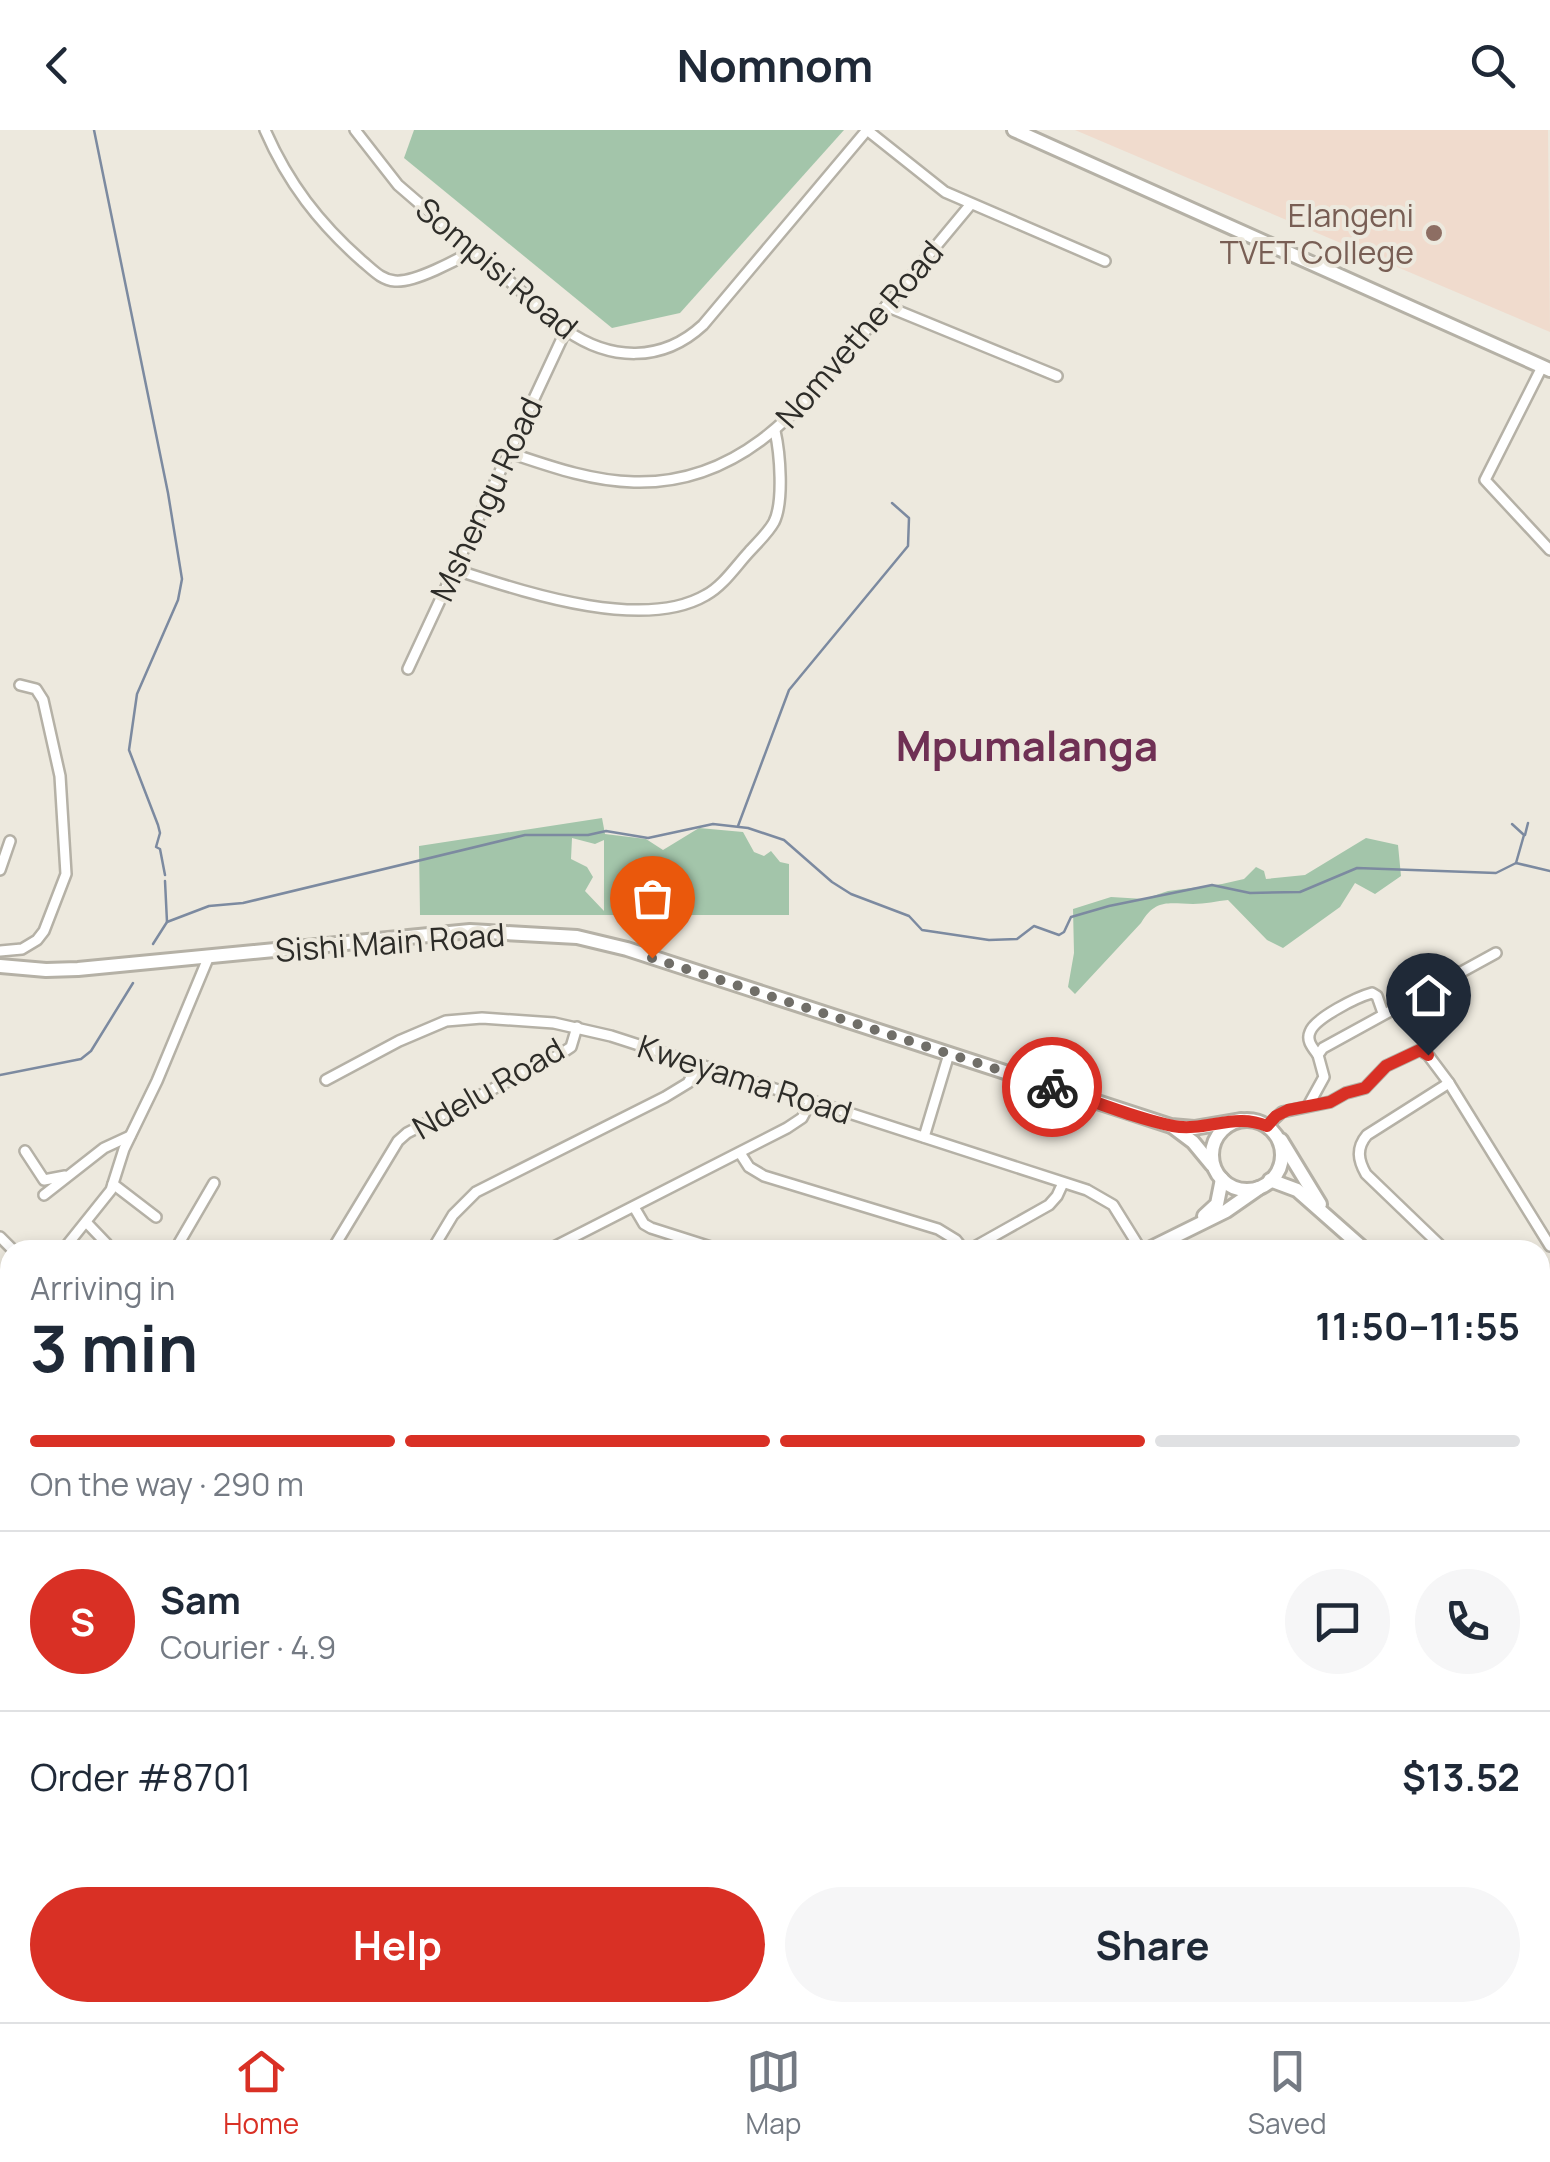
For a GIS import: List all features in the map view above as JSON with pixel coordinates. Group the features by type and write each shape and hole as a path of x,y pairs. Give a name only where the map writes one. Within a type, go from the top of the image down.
{"street":[{"path":"265,130 305,202 336,237 384,278 404,280 474,250"},
{"name":"Sompisi Road","path":"356,130 390,177 566,330 596,348 630,354 661,350 693,334 867,130"},
{"name":"Nomvethe Road","path":"867,130 928,181 971,204 1105,261"},
{"path":"1014,130 1546,368 1485,480 1550,550"},
{"name":"Nomvethe Road","path":"508,452 592,478 638,482 682,477 714,468 744,452 775,431 812,395 971,204"},
{"path":"886,306 1057,376"},
{"name":"Mshengu Road","path":"408,669 566,330"},
{"path":"453,570 583,606 671,607 703,598 722,583 776,518 779,457 775,431"},
{"path":"0,951 22,949 37,940 60,895 67,866 60,776 43,700 32,686 20,685"},
{"path":"0,870 10,841"},
{"name":"Sishi Main Road","path":"0,966 46,970 470,931 577,938 626,950 1171,1126 1194,1128 1241,1120"},
{"path":"1318,1055 1338,1038 1496,953"},
{"path":"72,1240 113,1184 209,956"},
{"path":"1308,1106 1324,1076 1310,1030 1360,996 1377,996 1382,1013"},
{"name":"Kweyama Road","path":"326,1080 446,1020 482,1018 577,1027 1102,1197 1113,1205 1137,1240"},
{"name":"Ndelu Road","path":"338,1240 398,1141 423,1122 559,1055 571,1047 577,1027"},
{"path":"1165,1240 1226,1211 1266,1183 1282,1160 1272,1131 1282,1112 1365,1088 1386,1066 1420,1050 1450,1083 1546,1240"},
{"path":"924,1137 949,1054"},
{"path":"438,1240 452,1215 476,1192 688,1083 698,1065"},
{"path":"1435,1240 1366,1174 1359,1156 1367,1135 1450,1083"},
{"path":"568,1240 795,1124 811,1101"},
{"path":"1186,1230 1217,1204 1214,1144 1229,1124 1241,1120 1254,1120 1287,1147 1331,1218"},
{"name":"Sishi Main Road","path":"1171,1126 1194,1142 1218,1173"},
{"path":"44,1195 104,1148 130,1136"},
{"path":"25,1152 44,1180 67,1176"},
{"path":"740,1154 749,1168 764,1176 938,1230 956,1240"},
{"path":"1218,1173 1240,1189 1266,1183 1296,1190 1355,1240"},
{"path":"984,1240 1049,1205 1062,1182"},
{"path":"181,1240 214,1183"},
{"path":"113,1184 156,1216"},
{"path":"634,1208 644,1224 689,1240"},
{"path":"86,1222 103,1240"},
{"path":"270,2022 288,2022"}],"shaded area":[{"name":"Elangeni TVET College","path":"1075,130 1548,130 1550,332"}],"green space":[{"path":"414,130 844,130 680,313 612,328 404,158"},
{"path":"602,818 605,834 646,839 663,850 699,828 743,832 754,852 764,856 771,851 780,862 789,864 789,915 420,915 419,846","holes":["572,838 595,844 604,840 604,911 585,891 593,877 587,867 571,859"]},
{"path":"1366,838 1398,845 1401,876 1375,894 1355,883 1340,907 1283,948 1267,940 1228,900 1164,904 1152,909 1075,994 1068,987 1074,953 1073,909 1111,897 1144,899 1168,891 1244,879 1256,867 1264,871 1266,879 1305,875"}],"waterway":[{"path":"94,130 182,579 178,600 137,694 129,750 158,825 156,847 160,849 165,875"},
{"path":"738,826 789,690 908,546 909,518 892,503"},
{"path":"1525,835 1528,823"},
{"path":"167,922 209,906 243,903 525,835 588,835 606,831 648,838 713,824 748,828 784,840 832,882 851,894 909,916 922,930 989,940 1017,939 1034,926 1059,935 1071,917 1212,885 1250,893 1300,892 1357,868 1496,873 1516,863 1550,871"},
{"path":"1512,824 1524,835 1516,863"},
{"path":"153,944 167,922 165,881"},
{"path":"0,1075 81,1059 91,1051 133,983"}],"way so far":[{"path":"652,958 1052,1087"}],"place":[{"name":"Elangeni TVET College","path":"1434,233"}],"district":[{"name":"Mpumalanga","path":"1027,745"}],"route":[{"path":"1052,1087 1171,1126 1194,1128 1241,1120 1267,1126 1288,1110 1358,1092 1386,1066 1411,1052 1420,1050 1428,1055"}]}
